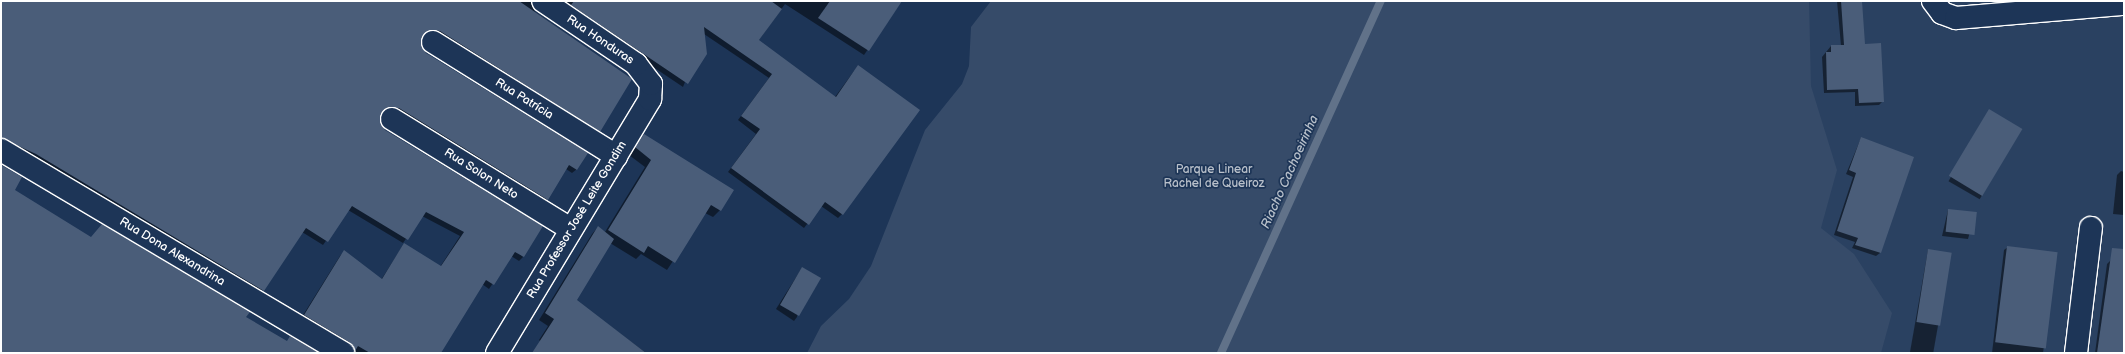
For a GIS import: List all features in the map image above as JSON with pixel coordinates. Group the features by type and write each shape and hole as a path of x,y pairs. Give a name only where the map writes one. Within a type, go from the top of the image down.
{"street":[{"name":"Rua Honduras","path":"543,1 636,64 651,84"},
{"path":"1933,3 1956,18 2091,4 2124,4"},
{"name":"Rua Patrícia","path":"433,42 616,156"},
{"name":"Rua Professor José Leite Gondim","path":"497,353 650,99 651,84"},
{"name":"Rua Solon Neto","path":"392,118 571,229"},
{"name":"Rua Dona Alexandrina","path":"1,150 343,353"},
{"path":"2076,353 2091,228"}],"shaded area":[{"path":"1247,1 2124,1 2124,353 1089,353"}],"green space":[{"name":"Parque Linear Rachel de Queiroz","path":"991,1 1809,1 1811,86 1837,170 1821,228 1854,254 1892,313 1881,353 807,353 821,326 849,299 871,266 925,130 962,84 969,66 971,27"}],"building":[{"path":"1,1 519,1 632,79 600,132 440,31 433,30 423,35 421,42 426,53 588,153 577,170 569,165 548,200 399,108 386,108 380,119 385,130 543,226 524,257 515,252 494,285 486,280 441,353 370,353 358,346 355,351 349,342 304,315 344,250 382,279 404,243 441,266 464,232 426,212 408,240 352,206 328,242 306,228 264,291 36,154 1,138"},
{"path":"574,1 771,1 782,9 759,40 836,97 858,65 920,110 843,215 825,202 809,225 731,168 760,129 741,116 772,74 704,27 707,54 688,84 571,5"},
{"path":"830,1 902,1 869,51 818,18"},
{"path":"1841,1 1862,1 1865,44 1881,43 1884,102 1859,103 1858,89 1827,90 1826,52 1831,52 1831,45 1844,45"},
{"path":"1989,109 2022,129 1982,196 1949,176"},
{"path":"644,134 734,190 721,211 711,205 675,263 648,246 644,253 608,230 651,160 635,147"},
{"path":"1861,137 1914,157 1881,253 1855,245 1858,238 1837,231 1856,173 1849,170"},
{"path":"1,165 22,177 15,190 91,237 102,224 250,312 246,317 287,341 290,336 319,353 1,353"},
{"path":"1948,209 1977,212 1974,235 1946,232"},
{"path":"598,226 614,239 577,300 646,353 532,353 554,319 545,313"},
{"path":"2007,246 2058,252 2046,348 1995,342"},
{"path":"2112,248 2124,249 2124,353 2097,353"},
{"path":"1928,249 1952,253 1940,326 1916,322"},
{"path":"802,267 821,278 799,316 780,305"}],"waterway":[{"name":"Riacho Cachoeirinha","path":"1221,353 1381,1"}]}
